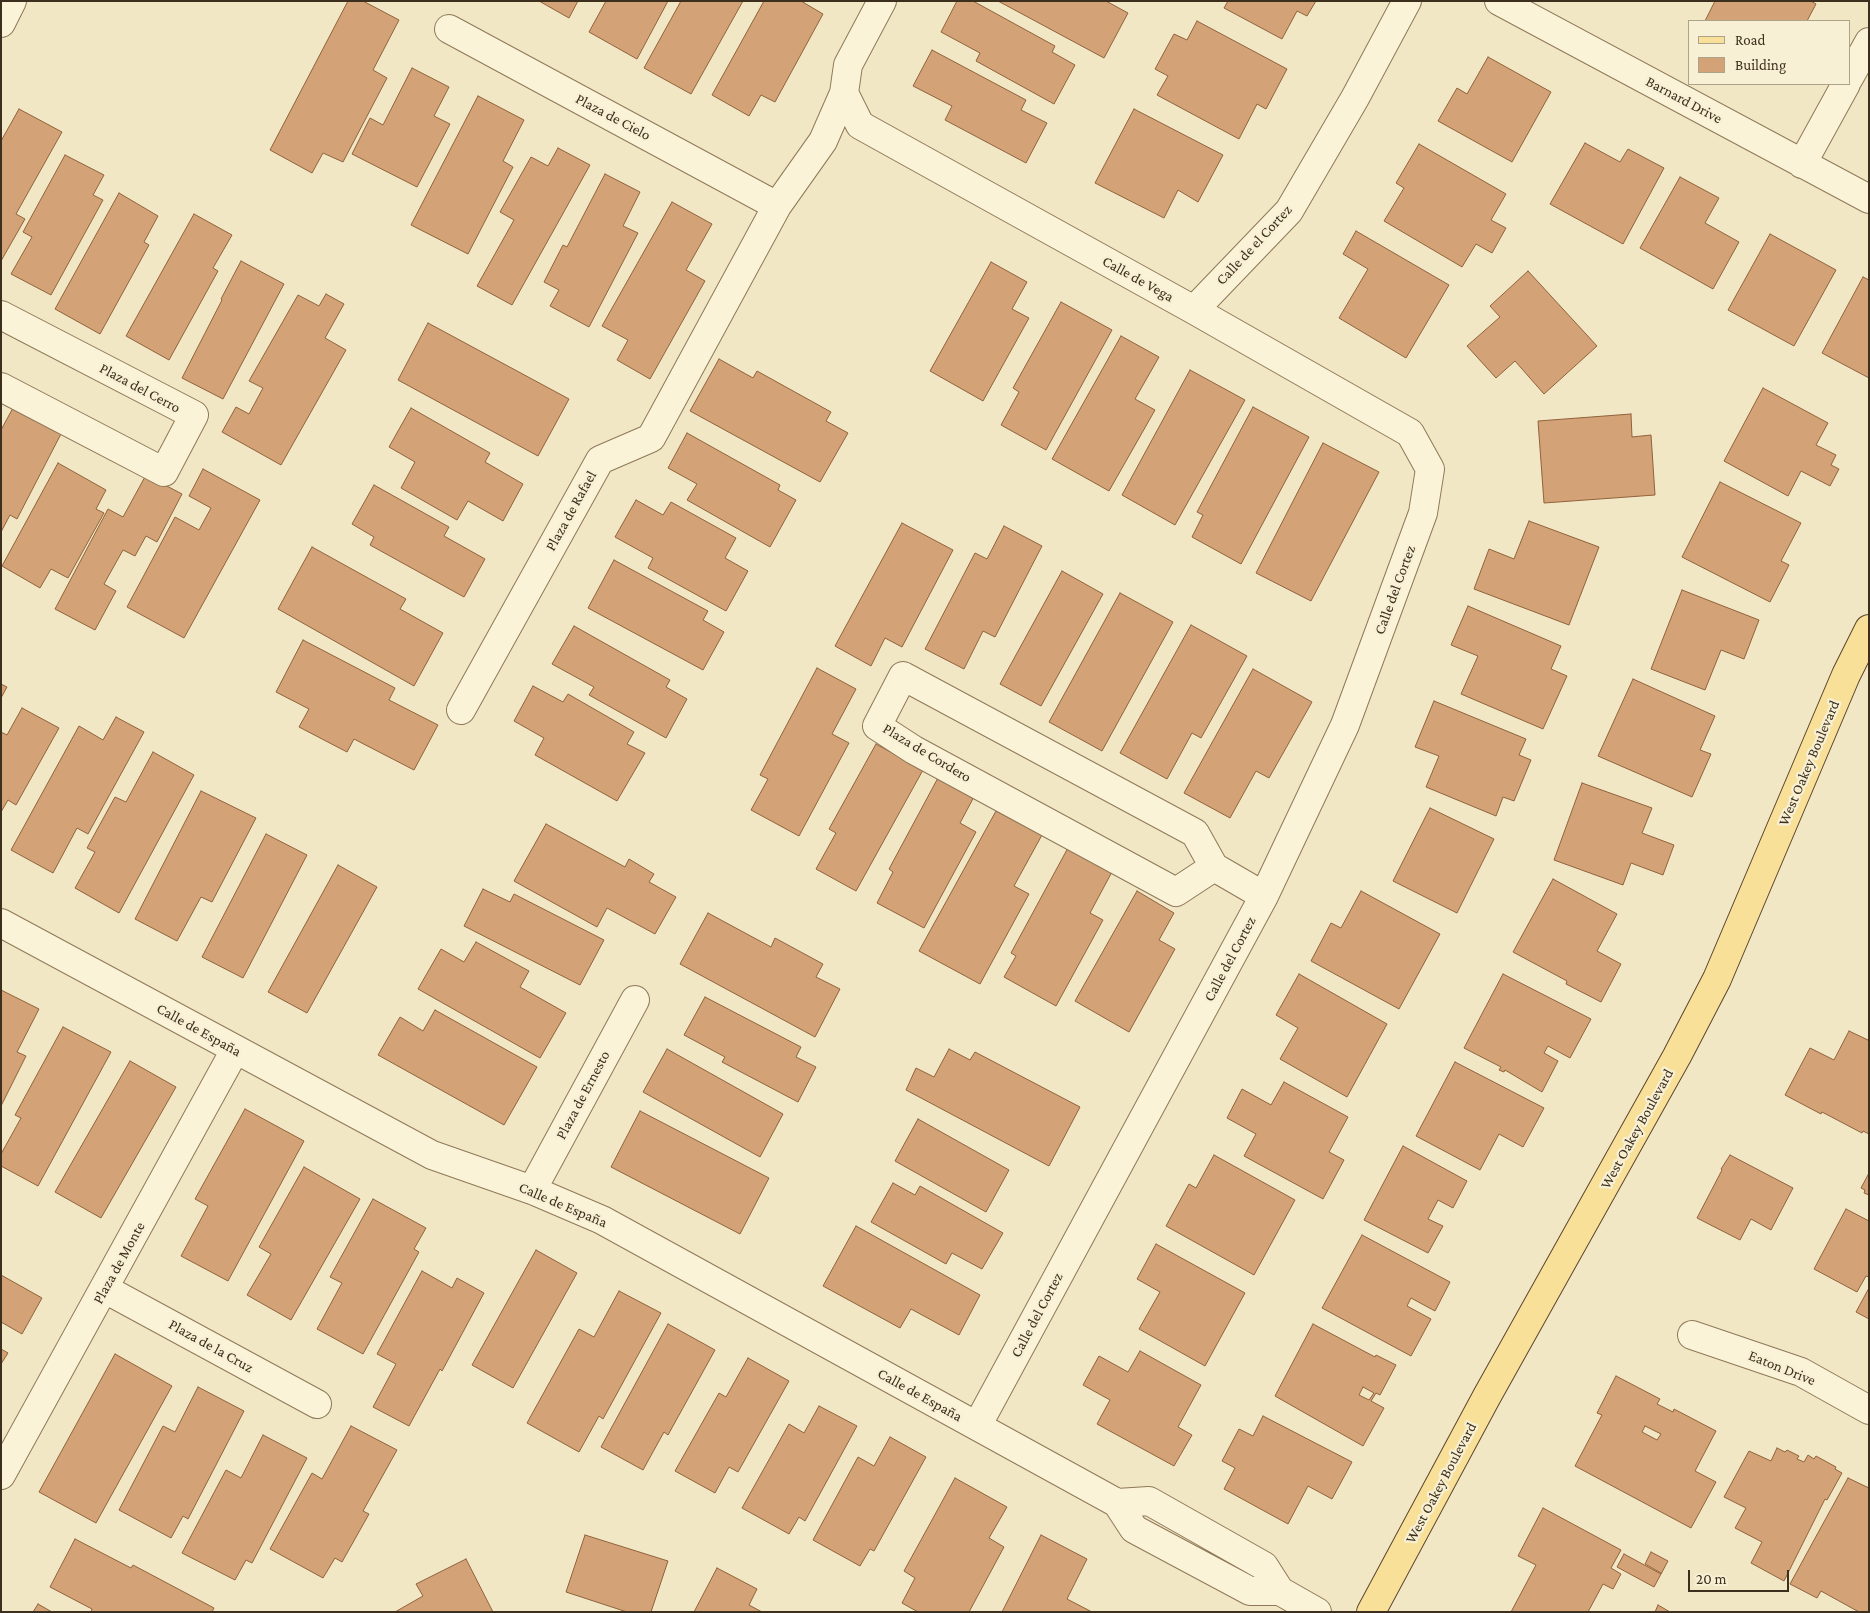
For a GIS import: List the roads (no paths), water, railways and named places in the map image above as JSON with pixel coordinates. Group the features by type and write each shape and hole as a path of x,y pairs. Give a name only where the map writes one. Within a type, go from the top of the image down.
{"main road":[{"name":"West Oakey Boulevard","path":"1371,1612 1487,1396 1718,979 1846,675 1869,629"}],"street":[{"path":"1,23 12,1"},
{"name":"Plaza de Rafael","path":"461,710 600,460 651,438 777,206 823,141 844,93 848,65 882,1"},
{"name":"Calle de el Cortez","path":"1194,310 1289,211 1355,98 1407,1"},
{"name":"Barnard Drive","path":"1499,1 1869,199"},
{"name":"Plaza de Cielo","path":"449,29 777,206"},
{"path":"1850,76 1869,42"},
{"path":"1802,164 1845,85"},
{"name":"Calle de Vega","path":"844,93 860,125 1194,310 1410,433 1430,468"},
{"name":"Plaza del Cerro","path":"1,315 194,415 164,472 1,387"},
{"name":"Calle del Cortez","path":"977,1426 1264,896 1345,725 1423,513 1430,468"},
{"name":"Plaza de Cordero","path":"903,676 1195,833 1214,867 1176,892 914,750 877,726 903,676"},
{"path":"1214,867 1264,896"},
{"name":"Calle de España","path":"1,923 432,1155 532,1190 602,1220 1117,1503 1134,1528 1250,1591 1280,1591"},
{"name":"Plaza de Ernesto","path":"532,1190 634,1000"},
{"name":"Plaza de Monte","path":"1,1475 235,1050"},
{"name":"Plaza de la Cruz","path":"105,1288 317,1404"},
{"name":"Eaton Drive","path":"1692,1335 1801,1372 1869,1410"},
{"name":"Calle de España","path":"1117,1503 1148,1501 1264,1566 1280,1591 1317,1612"},
{"path":"1217,1573 1230,1546"}]}
